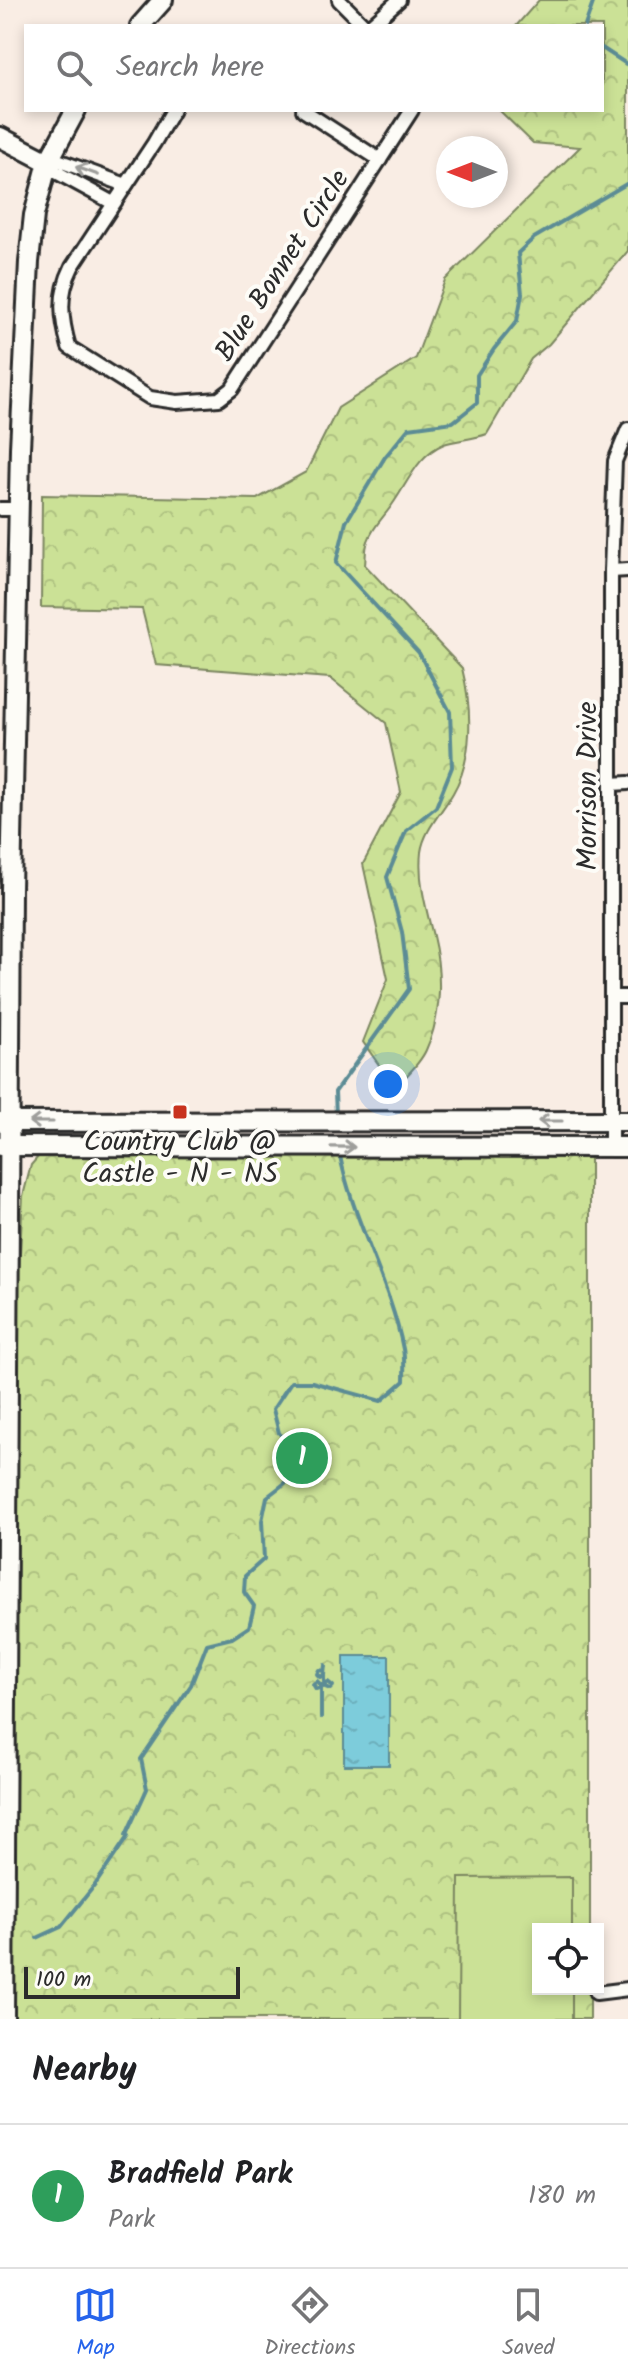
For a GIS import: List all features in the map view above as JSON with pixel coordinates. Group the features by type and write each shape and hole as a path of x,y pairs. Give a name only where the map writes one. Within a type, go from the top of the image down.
{"main road":[{"path":"142,24 163,0"},
{"path":"4,2019 4,1122 9,509 34,215 48,162 75,112"},
{"path":"0,137 48,162"},
{"path":"461,1121 461,1148"},
{"path":"4,1122 620,1121"},
{"path":"4,1146 620,1147"}],"street":[{"path":"339,0 366,24"},
{"path":"370,24 399,0"},
{"name":"Blue Bonnet Circle","path":"172,112 64,284 61,299 62,324 69,347 150,398 177,402 219,399 232,389 380,160 306,112"},
{"path":"380,160 411,112"},
{"path":"48,162 60,161 126,185"},
{"path":"48,162 56,172 113,203"},
{"name":"Morrison Drive","path":"620,1147 612,997 611,571 615,461 628,429"},
{"path":"611,571 628,570"},
{"path":"612,784 628,783"},
{"path":"612,997 628,997"},
{"path":"604,1992 628,1989"}],"green space":[{"path":"539,0 628,0 628,251 549,344 531,359 487,434 444,444 427,455 376,526 367,544 365,565 462,668 469,716 468,748 460,779 430,829 421,852 425,905 438,964 438,1008 423,1055 395,1088 363,1042 388,979 363,864 401,792 386,723 330,678 156,665 142,609 41,607 42,495 257,499 306,472 338,408 416,358 445,280 580,147 533,143 501,112 604,112 604,24 518,24"},
{"path":"590,1155 590,1923 532,1923 532,1995 590,1995 590,2019 11,2019 16,1329 23,1196 31,1165 43,1156"},
{"path":"572,1877 572,1923 532,1923 532,1995 572,1995 572,2019 458,2019 459,1878"}],"water":[{"path":"344,1656 389,1656 389,1765 344,1765"}],"waterway":[{"path":"586,24 594,0"},
{"path":"604,49 628,65"},
{"path":"336,1115 335,1092 409,989 402,932 387,877 406,831 436,807 452,767 450,712 419,653 336,563 346,522 385,457 409,428 453,422 477,403 477,375 517,321 522,294 518,253 534,238 628,183"},
{"path":"37,1938 61,1927 95,1885 128,1836 147,1789 141,1759 191,1685 207,1644 232,1638 249,1627 254,1606 244,1592 245,1576 264,1559 262,1521 267,1497 302,1470 303,1460 279,1433 273,1409 291,1382 312,1382 381,1401 404,1381 404,1353 397,1324 353,1202 339,1151"},
{"path":"324,1671 319,1670 317,1674 320,1677 324,1675 325,1665"},
{"path":"321,1717 321,1685 317,1681 313,1684 316,1689 319,1688 321,1687 322,1686 325,1683 328,1682 333,1686 330,1689 325,1687 325,1683 324,1682 324,1671"}],"place":[{"name":"Country Club @ Castle - N - NS","path":"180,1112"},
{"name":"Bradfield Park","path":"302,1458"}]}
